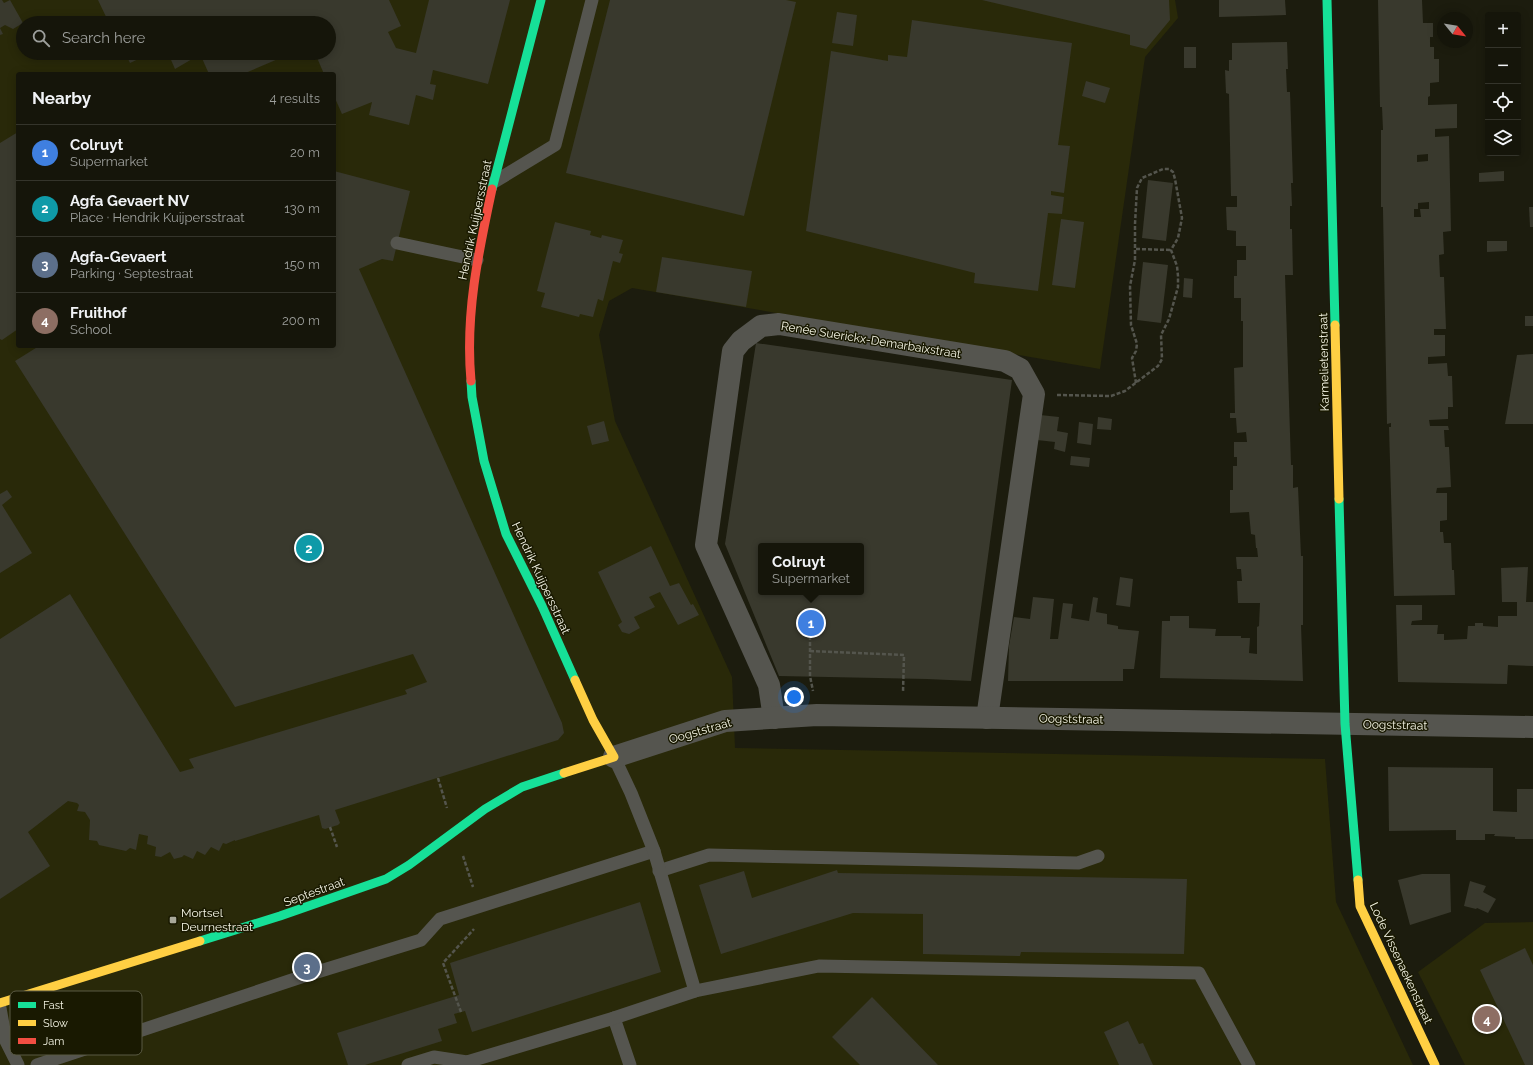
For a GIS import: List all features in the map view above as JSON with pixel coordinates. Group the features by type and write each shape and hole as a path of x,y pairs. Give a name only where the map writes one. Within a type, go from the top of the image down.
{"street":[{"name":"Hendrik Kuijpersstraat","path":"541,0 494,182 477,260 472,306 469,360 472,397 484,461 506,534 542,606 593,720 614,756"},
{"name":"Karmelietenstraat","path":"1327,0 1345,724"},
{"name":"Renée Suerickx-Demarbaixstraat","path":"774,718 770,686 706,545 733,350 741,341 762,326 778,324 1005,361 1020,369 1034,394"},
{"path":"987,718 1034,394"},
{"name":"Oogststraat","path":"614,756 725,721 817,715 1533,728"},
{"name":"Lode Vissenaekenstraat","path":"1345,724 1360,906 1435,1065"},
{"name":"Septestraat","path":"39,991 280,916 386,879 409,865 484,810 522,787 614,756"},
{"name":"Septestraat","path":"0,1003 10,1000"}],"lane":[{"path":"494,182 555,145 592,0"},
{"path":"397,243 477,260"},
{"path":"614,756 631,793 654,851 695,991"},
{"path":"142,1030 301,977 421,940 440,919 654,851"},
{"path":"659,871 709,855 1078,862 1098,856"},
{"path":"408,1065 434,1057 469,1064 695,991 819,966 1199,973 1249,1065"},
{"path":"0,1008 6,1041 10,1049"},
{"path":"614,1018 630,1065"},
{"path":"13,1055 18,1065"},
{"path":"37,1065 67,1055"}],"path":[{"path":"1136,383 1132,358 1136,352 1137,344 1131,324 1130,286 1136,248 1135,224 1137,188 1142,178 1163,169 1169,169 1173,172 1182,218 1178,238 1171,250"},
{"path":"1136,248 1171,250"},
{"path":"1034,394 1110,396 1125,391 1158,366 1162,359 1161,335 1169,319 1178,287 1177,266 1171,250"},
{"path":"810,630 810,676 817,715"},
{"path":"810,651 904,655 901,716"},
{"path":"330,827 337,847"}],"shaded area":[{"path":"0,0 1175,0 1178,18 1145,57 1100,369 632,288 609,301 599,335 615,421 732,677 735,748 1325,759 1336,902 1413,1065 0,1065"},
{"path":"1533,922 1533,1065 1465,1065 1418,972 1485,923"}],"building":[{"path":"0,0 4,3 10,0 19,16 16,16 16,27 13,29 5,25 0,28"},
{"path":"98,0 389,0 401,26 388,32 396,48 416,53 429,0 510,0 488,84 433,70 430,84 436,85 433,100 416,95 409,125 369,115 372,102 342,114 336,100 336,72 323,72 318,60 336,60 336,16 106,16"},
{"path":"610,0 786,0 796,2 744,216 566,173"},
{"path":"982,0 1169,0 1170,20 1146,49 1130,45 1130,35"},
{"path":"1219,0 1285,0 1286,15 1219,17"},
{"path":"1378,0 1422,0 1423,23 1433,23 1433,37 1430,37 1430,47 1434,47 1434,59 1439,59 1439,82 1430,83 1428,105 1457,104 1457,128 1435,129 1435,137 1449,136 1451,231 1443,232 1444,254 1439,255 1440,277 1444,277 1446,329 1434,329 1434,335 1445,335 1445,356 1428,357 1428,364 1447,363 1448,376 1452,376 1453,407 1448,407 1448,419 1429,420 1430,426 1448,426 1449,430 1444,430 1445,447 1449,447 1451,487 1437,488 1436,493 1447,493 1447,520 1440,521 1440,532 1443,532 1444,543 1451,543 1455,595 1394,596 1389,427 1391,427 1391,423 1387,424 1383,207 1381,207 1381,130 1383,130 1382,107 1380,107","holes":["1428,154 1428,161 1417,162 1417,155","1429,202 1429,209 1420,209 1421,217 1414,217 1414,209 1418,209 1418,203"]},
{"path":"837,12 857,15 853,46 832,43"},
{"path":"912,20 1072,43 1058,145 1070,146 1064,193 1051,191 1051,195 1064,197 1062,214 1048,213 1038,291 974,283 975,273 806,231 831,51 888,61 888,55 907,57"},
{"path":"0,28 3,34 0,35"},
{"path":"1287,42 1288,69 1286,69 1287,92 1290,92 1293,183 1291,183 1292,206 1290,206 1290,229 1292,229 1293,275 1285,275 1291,465 1293,465 1293,488 1298,487 1301,556 1303,556 1303,625 1301,625 1303,681 1160,678 1162,621 1170,621 1170,616 1189,616 1189,628 1216,629 1215,636 1241,636 1241,638 1250,638 1249,653 1257,654 1257,627 1259,626 1260,603 1238,603 1237,581 1242,581 1241,569 1237,569 1236,557 1258,557 1255,535 1251,534 1249,512 1230,513 1230,490 1233,490 1233,466 1237,466 1237,457 1234,457 1234,442 1247,442 1246,432 1237,433 1236,418 1230,418 1230,413 1235,413 1234,368 1243,367 1243,321 1241,321 1241,298 1234,298 1234,276 1237,276 1237,260 1246,260 1246,246 1236,246 1236,231 1227,230 1226,207 1237,207 1237,196 1231,196 1229,94 1226,93 1225,70 1229,71 1229,60 1232,60 1232,43"},
{"path":"1184,47 1196,47 1196,68 1184,68"},
{"path":"128,60 136,60 130,63"},
{"path":"171,60 190,60 175,69"},
{"path":"203,60 276,60 248,72 208,72"},
{"path":"1086,81 1110,88 1105,103 1082,96"},
{"path":"16,133 16,330 2,340 0,339 0,143"},
{"path":"1504,171 1504,181 1479,182 1479,173"},
{"path":"336,172 410,191 393,261 382,259 359,269 562,723 564,733 558,740 335,810 340,823 338,825 325,829 322,828 319,815 226,844 223,843 219,851 211,847 205,855 197,851 193,859 184,855 174,859 170,852 161,857 155,856 156,847 147,844 148,836 139,834 136,850 130,848 126,851 99,845 97,841 89,840 90,820 85,812 77,811 79,805 68,801 28,832 50,866 0,899 0,639 70,594 180,772 194,768 189,759 407,694 405,690 427,682 413,654 235,707 15,361 36,348 336,348"},
{"path":"1148,180 1173,183 1166,241 1142,238"},
{"path":"1529,207 1533,207 1533,227 1530,227"},
{"path":"1061,219 1084,222 1075,288 1052,285"},
{"path":"555,222 591,231 590,235 601,238 602,235 623,240 619,253 623,254 620,263 613,261 603,301 598,299 593,317 580,314 579,317 541,307 545,293 537,291"},
{"path":"1487,241 1507,241 1507,251 1487,252"},
{"path":"662,257 752,271 746,307 656,292"},
{"path":"1143,262 1168,265 1161,323 1137,320"},
{"path":"1184,278 1193,279 1192,298 1183,297"},
{"path":"1525,316 1533,316 1533,326 1525,326"},
{"path":"756,343 1012,380 971,681 779,676 725,544"},
{"path":"1533,354 1533,424 1505,424 1517,355"},
{"path":"1040,415 1059,417 1057,431 1068,433 1065,452 1054,449 1055,442 1037,440"},
{"path":"1098,417 1112,419 1111,430 1097,429"},
{"path":"604,421 609,441 592,445 587,426"},
{"path":"1079,422 1093,424 1091,445 1077,443"},
{"path":"1071,456 1090,458 1089,467 1070,465"},
{"path":"7,490 12,497 2,505 32,553 0,573 0,494"},
{"path":"651,546 670,586 679,583 691,605 693,604 699,615 678,625 660,592 649,597 655,607 634,617 640,628 629,634 622,632 618,625 622,622 598,572"},
{"path":"1528,567 1526,602 1533,602 1533,666 1508,665 1507,684 1398,682 1396,605 1422,605 1422,620 1412,621 1411,625 1438,625 1437,634 1444,634 1444,640 1467,639 1468,626 1475,626 1475,623 1483,623 1483,626 1498,627 1498,616 1517,616 1517,602 1502,602 1501,568"},
{"path":"1120,577 1133,579 1130,607 1116,605"},
{"path":"1033,597 1054,599 1050,639 1058,639 1063,603 1073,604 1071,618 1089,621 1093,597 1098,598 1096,612 1107,614 1107,624 1118,626 1118,629 1139,631 1134,669 1123,669 1123,681 1008,681 1009,646 1014,617 1030,619"},
{"path":"1388,767 1493,768 1493,811 1517,812 1517,789 1533,789 1533,839 1515,839 1515,837 1485,834 1485,840 1456,840 1456,830 1389,831"},
{"path":"837,870 838,873 1187,879 1184,954 1021,952 1020,956 923,954 923,914 853,913 721,954 699,885 744,871 752,898"},
{"path":"1422,874 1450,874 1451,912 1410,925 1398,880"},
{"path":"1470,881 1486,886 1483,892 1496,899 1488,913 1477,908 1464,906"},
{"path":"640,902 661,972 472,1032 465,1011 454,1014 457,1023 438,1029 442,1041 365,1065 348,1065 337,1033 459,995 450,963"},
{"path":"1525,948 1533,965 1533,1065 1525,1065 1480,970"},
{"path":"872,997 938,1065 860,1065 832,1037"},
{"path":"1128,1021 1139,1044 1143,1043 1153,1065 1119,1065 1104,1032"}],"traffic: fast":[{"path":"492,189 541,0"},
{"path":"1327,0 1335,325"},
{"path":"471,381 472,397 484,461 506,534 542,606 575,680"},
{"path":"1339,499 1345,724 1358,880"},
{"path":"200,941 280,916 386,879 409,865 485,809 522,787 564,773"}],"traffic: slow":[{"path":"1335,325 1339,499"},
{"path":"564,773 614,757 593,720 575,680"},
{"path":"1358,880 1360,906 1435,1065"},
{"path":"39,991 200,941"},
{"path":"0,1003 10,1000"}],"traffic: jam":[{"path":"471,381 471,308 482,237 492,189"}],"place":[{"name":"Agfa Gevaert NV","path":"309,548"},
{"name":"Colruyt","path":"811,623"},
{"name":"Mortsel Deurnestraat","path":"173,920"},
{"name":"Agfa-Gevaert","path":"307,967"},
{"name":"Fruithof","path":"1487,1019"}]}
